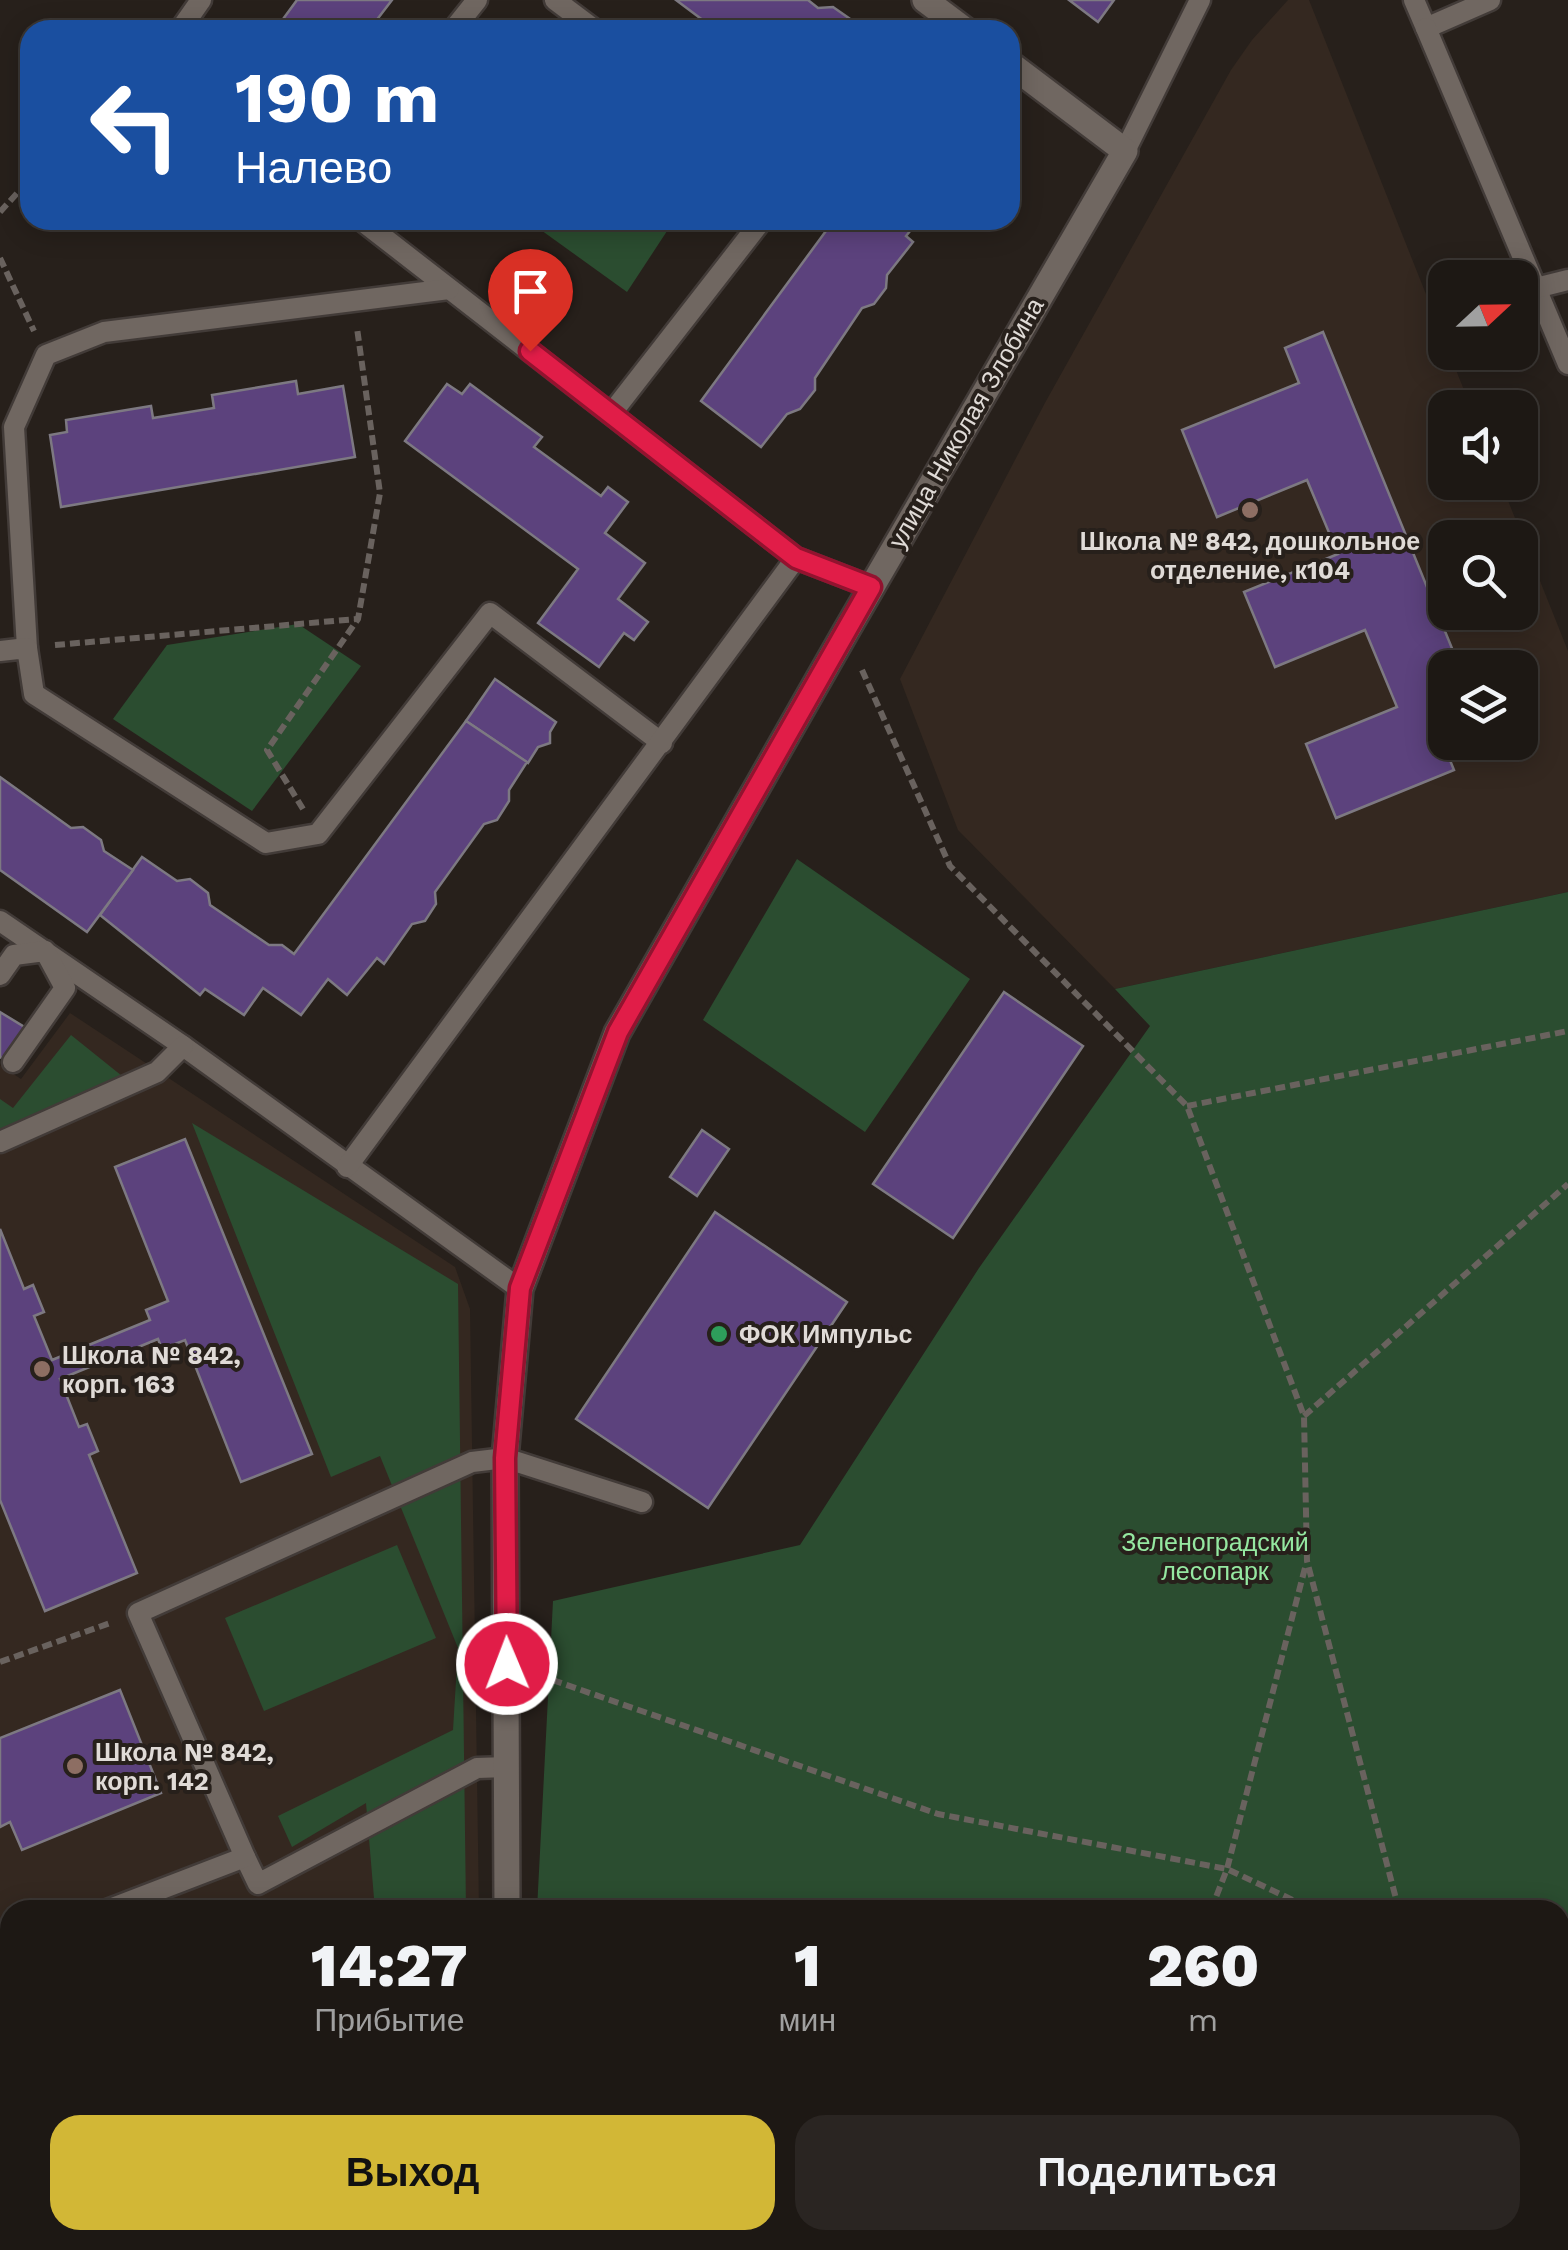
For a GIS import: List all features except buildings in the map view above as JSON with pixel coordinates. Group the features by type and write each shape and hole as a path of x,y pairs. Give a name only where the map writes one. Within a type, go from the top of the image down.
{"street":[{"path":"925,0 952,20"},
{"path":"1020,72 1125,151"},
{"name":"улица Николая Злобина","path":"507,1900 505,1458 520,1288 618,1032 1125,151"}],"lane":[{"path":"461,20 477,0"},
{"path":"555,0 582,20"},
{"path":"1125,151 1200,0"},
{"path":"1414,0 1524,260"},
{"path":"1426,28 1490,0"},
{"path":"374,230 796,558 871,587"},
{"path":"611,414 754,230"},
{"path":"1538,288 1568,280"},
{"path":"449,289 104,332 46,354 14,427 27,648 34,694 266,843 318,834 490,614 662,743"},
{"path":"1538,293 1568,364"},
{"path":"347,1167 796,558"},
{"path":"0,651 27,648"},
{"path":"0,921 520,1288"},
{"path":"0,975 14,955 45,951"},
{"path":"13,1062 65,988 45,951"},
{"path":"0,1142 158,1072 182,1046"},
{"path":"507,1767 477,1768 258,1884 138,1613 472,1462 505,1458 642,1502"},
{"path":"133,1900 245,1857"}],"path":[{"path":"0,212 20,190"},
{"path":"0,258 46,354"},
{"path":"318,834 268,750 358,619 380,493 354,302"},
{"path":"27,648 358,619"},
{"path":"845,633 950,866 1187,1106 1304,1416 1307,1561 1396,1900"},
{"path":"1187,1106 1568,1031"},
{"path":"1304,1416 1568,1184"},
{"path":"1215,1900 1227,1869 1307,1561"},
{"path":"0,1662 138,1613"},
{"path":"507,1664 938,1814 1227,1869 1293,1900"}],"shaded area":[{"name":"Школа № 842, дошкольное отделение, к104","path":"1288,0 1309,0 1428,299 1428,370 1456,370 1464,390 1428,390 1428,500 1508,500 1516,520 1428,520 1428,630 1538,630 1538,576 1568,651 1568,892 1115,989 958,830 900,679 1046,401 1231,70"},
{"path":"70,1013 455,1267 470,1309 479,1900 0,1900 0,1065 21,1079"}],"green space":[{"path":"541,230 668,230 627,292"},
{"path":"298,624 361,666 252,811 113,719 167,645"},
{"path":"797,859 970,979 865,1132 703,1020"},
{"name":"Зеленоградский лесопарк","path":"1568,892 1568,1900 538,1900 553,1601 800,1545 979,1268 1150,1026 1115,989"},
{"path":"71,1035 127,1080 0,1131 0,1099 13,1108"},
{"path":"192,1123 458,1284 466,1900 374,1900 366,1803 292,1847 278,1816 453,1730 458,1648 380,1456 331,1477"},
{"path":"397,1545 436,1638 264,1711 225,1618"}],"place":[{"name":"Школа № 842, дошкольное отделение, к104","path":"1250,510"},
{"name":"ФОК Импульс","path":"719,1334"},
{"name":"Школа № 842, корп. 163","path":"42,1369"},
{"name":"Школа № 842, корп. 142","path":"75,1766"}],"route":[{"path":"507,1664 505,1458 520,1288 618,1032 871,587 796,558 530,351"}]}
